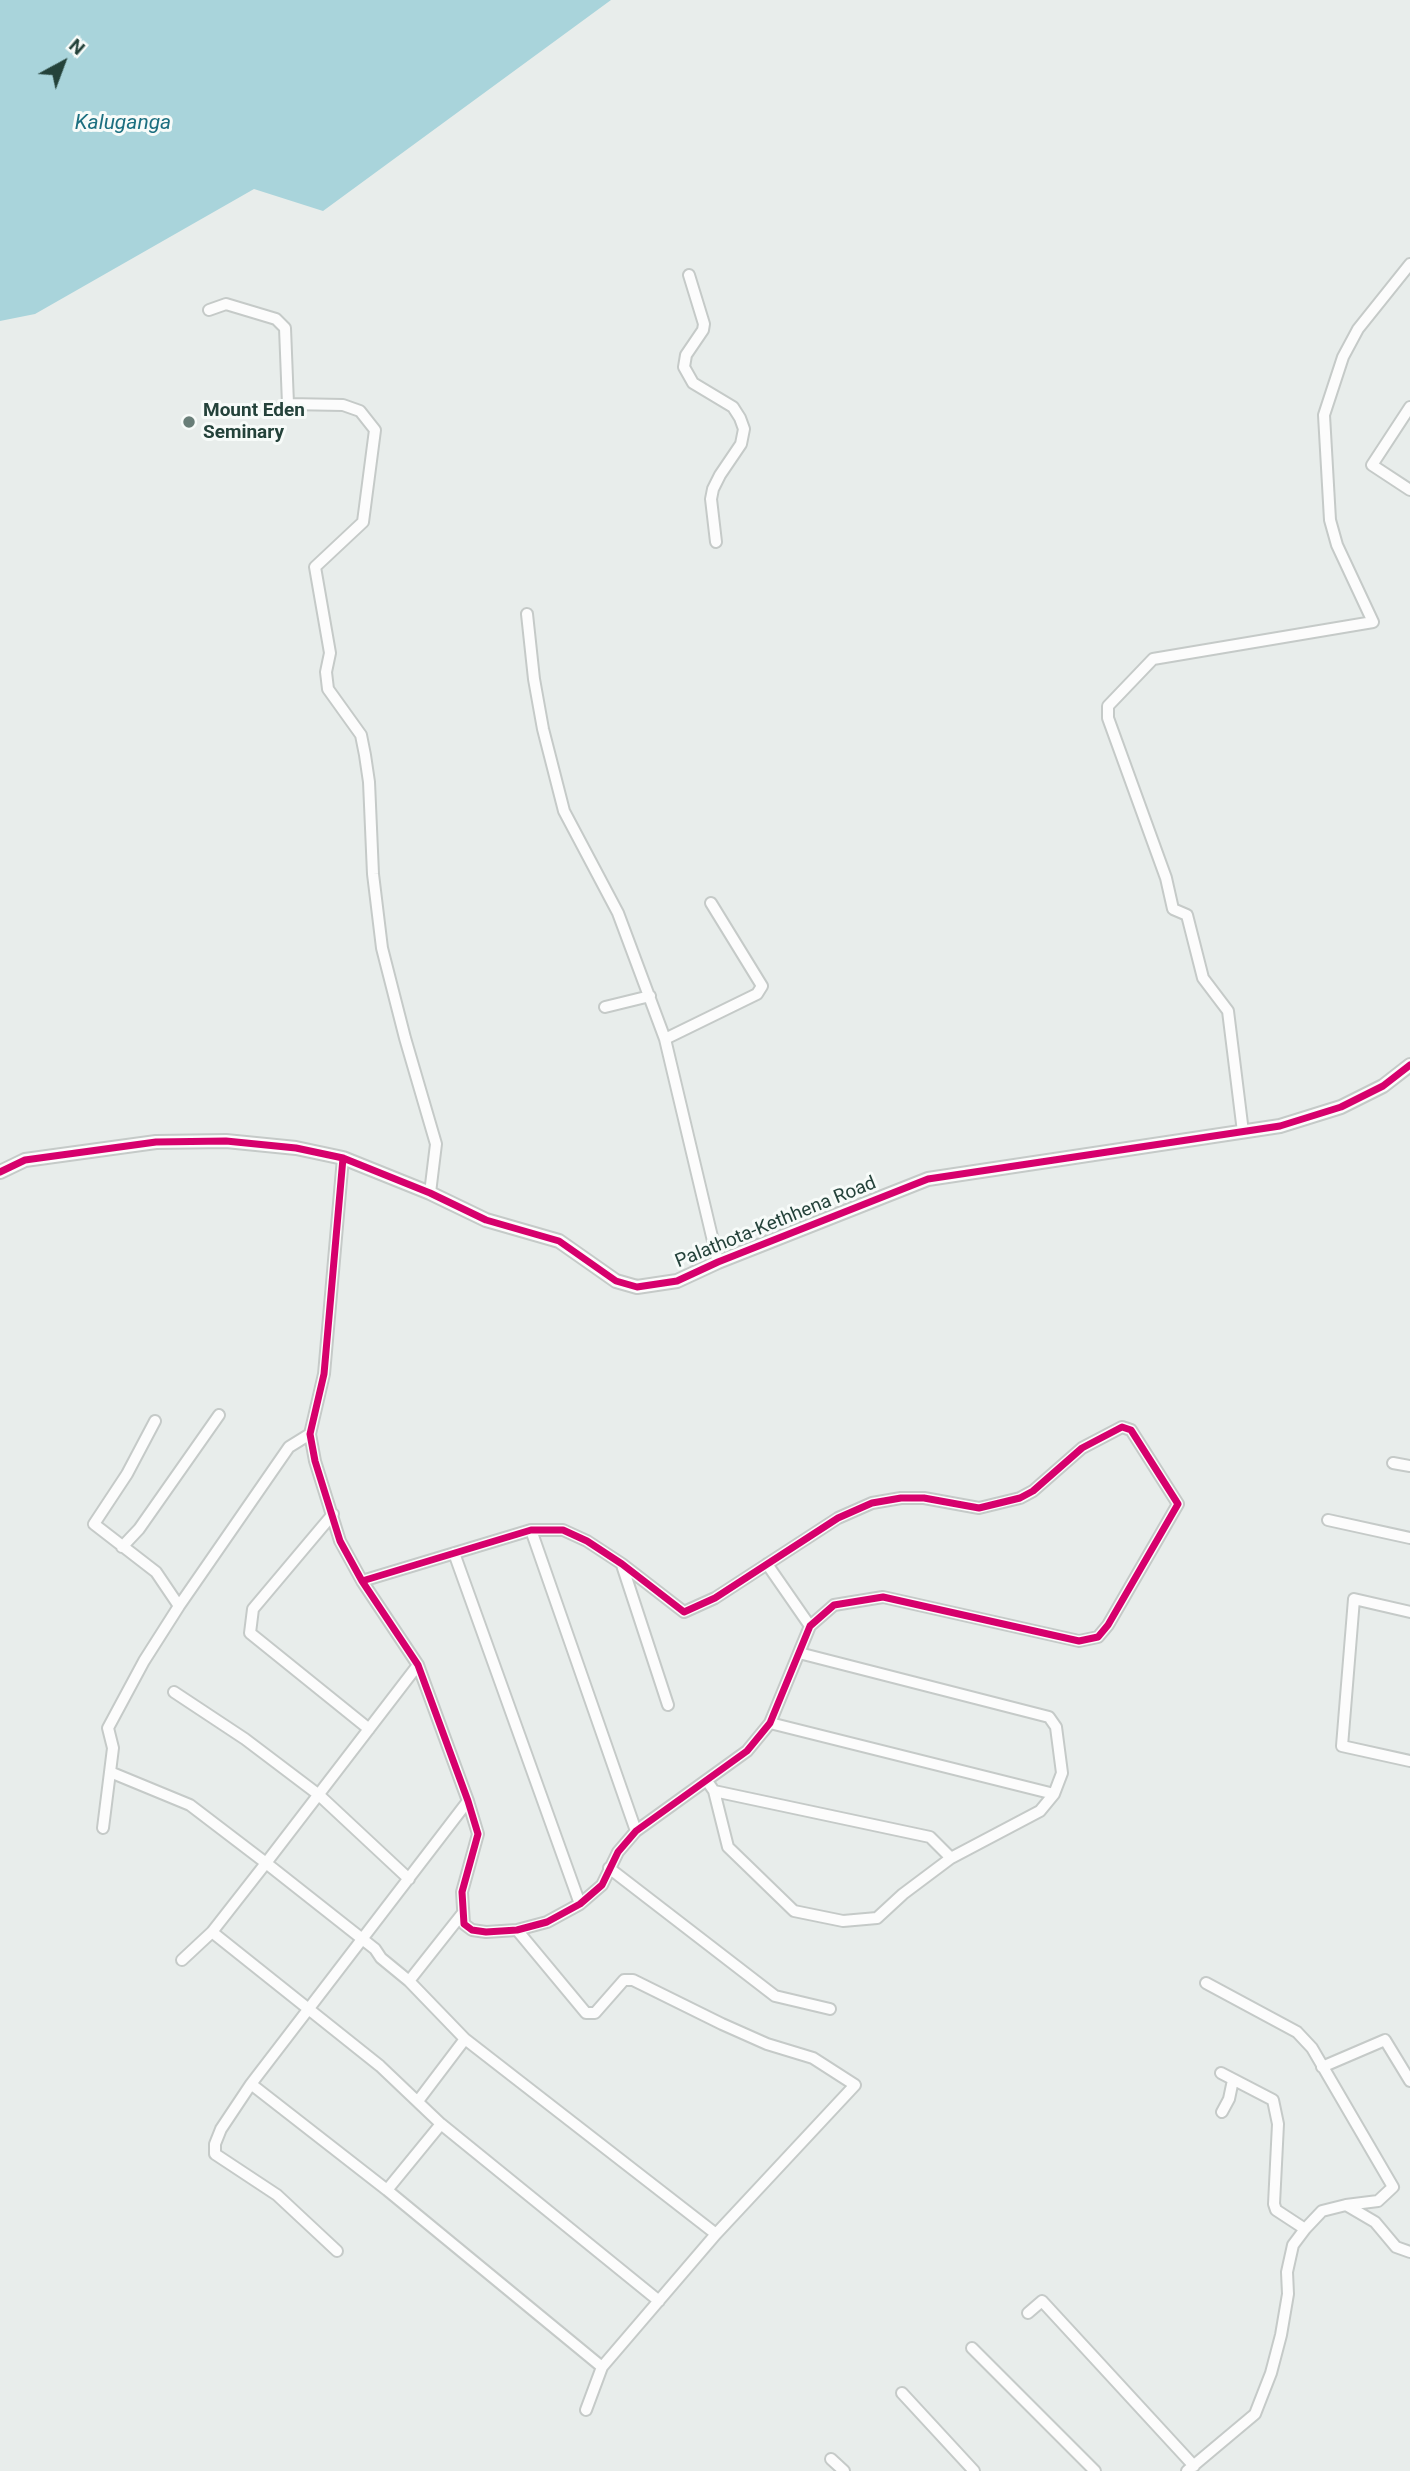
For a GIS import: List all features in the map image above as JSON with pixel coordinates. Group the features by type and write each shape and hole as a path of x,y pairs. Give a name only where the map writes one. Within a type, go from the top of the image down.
{"street":[{"path":"1243,1132 1228,1011 1203,978 1187,915 1174,909 1166,878 1108,718 1108,706 1153,659 1373,622 1337,545 1330,520 1324,415 1343,357 1358,329 1410,264"},
{"path":"689,275 704,324 703,330 686,355 684,368 701,389 733,407 744,429 741,444 719,474 713,489 711,499 716,541"},
{"path":"209,310 226,304 276,319 285,328 288,404 343,405 360,411 375,430 363,522 316,567 330,653 326,672 328,689 361,735 369,782 373,874 382,948 436,1144 430,1193"},
{"path":"1410,407 1372,465 1410,490"},
{"path":"527,614 543,729 564,811 618,913 650,996 665,1040 718,1262"},
{"path":"665,1040 757,994 762,986 711,903"},
{"path":"605,1007 650,996"},
{"name":"Palathota-Kethhena Road","path":"0,1172 26,1160 156,1142 226,1141 296,1148 343,1157 430,1193 486,1220 559,1241 616,1281 637,1287 677,1281 718,1262 928,1180 1280,1126 1341,1107 1383,1086 1410,1065"},
{"path":"343,1157 324,1374 310,1434 315,1461 340,1541 362,1581 418,1665 468,1801 478,1834 462,1892 464,1924 471,1930 517,1930 547,1922 580,1904 602,1885 618,1852 636,1831 710,1786 747,1751 770,1723 810,1626 834,1605 883,1597 1079,1641 1098,1637 1108,1625 1178,1504 1131,1430 1122,1427 1082,1448 1034,1491 1020,1498 979,1508 924,1498 901,1498 872,1503 838,1518 715,1598 684,1612 622,1564 587,1541 563,1530 531,1530 362,1581"},
{"path":"122,1546 139,1529 219,1415"},
{"path":"155,1421 127,1474 94,1524 156,1572 179,1606"},
{"path":"103,1828 113,1748 108,1728 144,1661 179,1606 289,1447 310,1434"},
{"path":"1393,1463 1410,1466"},
{"path":"332,1514 253,1609 250,1633 369,1729"},
{"path":"1328,1520 1410,1538"},
{"path":"531,1530 636,1831"},
{"path":"454,1553 580,1904"},
{"path":"622,1564 668,1705"},
{"path":"766,1564 810,1626"},
{"path":"1410,1612 1354,1599 1342,1746 1410,1761"},
{"path":"710,1786 728,1847 794,1911 843,1921 877,1918 903,1894 951,1858 1040,1811 1054,1794 1062,1773 1056,1727 1049,1717 799,1653"},
{"path":"181,1960 212,1932 418,1665"},
{"path":"174,1692 245,1739 319,1795 409,1879"},
{"path":"770,1723 1054,1794"},
{"path":"110,1772 190,1805 361,1939 409,1980 465,2039 716,2234"},
{"path":"710,1786 930,1837 951,1858"},
{"path":"337,2251 277,2195 215,2154 215,2144 221,2129 251,2084 307,2008 468,1801"},
{"path":"609,1868 775,1997 830,2009"},
{"path":"409,1980 462,1914"},
{"path":"517,1930 586,2013 595,2013 624,1980 633,1980 767,2044 813,2058 855,2085 716,2234 602,2367 586,2410"},
{"path":"212,1932 380,2066 440,2124 659,2301"},
{"path":"1028,2313 1042,2301 1191,2469 1255,2414 1271,2373 1281,2336 1288,2294 1287,2272 1293,2245 1322,2211 1346,2204 1378,2201 1393,2187 1312,2048 1297,2032 1206,1983"},
{"path":"418,2101 465,2039"},
{"path":"1322,2067 1385,2040 1410,2081"},
{"path":"1221,2073 1273,2100 1278,2124 1274,2204 1276,2210 1305,2229"},
{"path":"1222,2112 1230,2099 1233,2080"},
{"path":"251,2084 387,2190 602,2367"},
{"path":"387,2190 440,2124"},
{"path":"1346,2204 1375,2222 1396,2248 1410,2252"},
{"path":"972,2348 1095,2471"},
{"path":"902,2393 974,2471"},
{"path":"831,2459 844,2471"}],"water":[{"name":"Kaluganga","path":"0,0 611,0 323,211 254,189 35,314 0,321"}],"cycle path":[{"path":"0,1172 25,1160 156,1142 226,1141 296,1148 343,1158 430,1193 486,1220 559,1241 616,1281 637,1287 677,1281 718,1262 928,1179 1280,1126 1341,1107 1383,1086 1410,1065"},
{"path":"343,1158 324,1374 310,1434 315,1461 340,1541 362,1581 418,1665 468,1801 478,1834 462,1892 464,1924 472,1930 517,1930 547,1922 580,1904 602,1885 618,1852 636,1831 747,1751 770,1723 810,1626 834,1605 883,1597 1079,1641 1098,1637 1108,1625 1178,1504 1131,1430 1122,1427 1082,1448 1033,1491 1020,1498 979,1508 924,1498 901,1498 872,1503 838,1518 715,1598 684,1612 622,1564 587,1541 563,1530 531,1530 362,1581"}],"place":[{"name":"Mount Eden Seminary","path":"189,422"}]}
